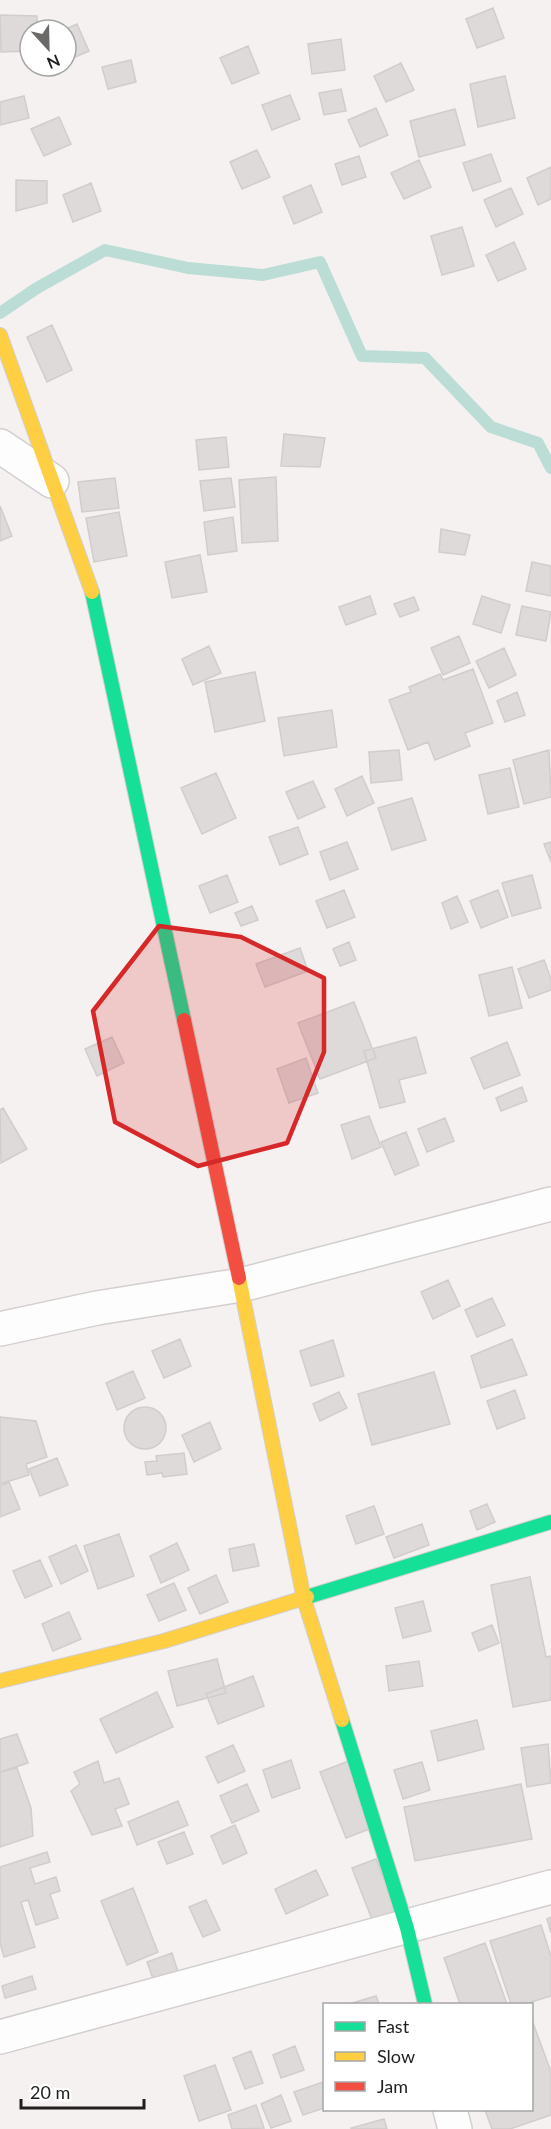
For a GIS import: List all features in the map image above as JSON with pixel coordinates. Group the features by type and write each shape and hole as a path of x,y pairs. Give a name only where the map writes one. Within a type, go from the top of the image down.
{"street":[{"path":"2,339 93,595 241,1285 304,1599 406,1928 425,2003"},
{"path":"0,446 52,482"},
{"path":"0,1329 97,1308 241,1285 551,1204"},
{"path":"0,1680 164,1641 551,1522"},
{"path":"0,2037 551,1887"},
{"path":"450,2111 455,2129"}],"highlighted area":[{"path":"159,926 241,937 324,978 324,1052 287,1143 198,1166 115,1122 93,1011"}],"building":[{"path":"493,8 504,38 477,48 466,19"},
{"path":"0,15 37,16 37,18 18,18 18,51 1,52"},
{"path":"78,26 89,51 78,56"},
{"path":"341,39 345,70 312,74 308,44"},
{"path":"248,46 259,73 232,84 220,58"},
{"path":"131,60 136,82 108,89 102,67"},
{"path":"401,63 414,90 386,102 374,76"},
{"path":"505,76 515,118 478,127 470,84"},
{"path":"341,89 346,111 324,115 319,93"},
{"path":"290,95 300,119 272,130 262,105"},
{"path":"24,96 29,118 0,125 0,102"},
{"path":"376,108 388,135 360,147 348,120"},
{"path":"455,109 465,145 419,157 410,121"},
{"path":"59,117 71,144 44,156 31,129"},
{"path":"257,150 270,177 242,189 230,162"},
{"path":"491,154 501,181 473,191 463,163"},
{"path":"359,156 366,177 342,185 335,164"},
{"path":"419,160 431,187 404,199 391,173"},
{"path":"551,167 551,199 538,205 527,178"},
{"path":"16,180 47,181 47,203 16,211"},
{"path":"91,183 101,211 73,222 63,195"},
{"path":"311,185 322,212 294,224 283,197"},
{"path":"511,188 523,214 496,227 484,200"},
{"path":"462,227 474,266 442,275 431,236"},
{"path":"514,242 526,269 498,281 486,255"},
{"path":"52,325 72,370 47,382 27,337"},
{"path":"284,434 325,438 320,467 281,466"},
{"path":"226,437 229,467 199,470 196,440"},
{"path":"276,477 278,541 242,543 239,480"},
{"path":"115,478 119,508 82,512 78,482"},
{"path":"231,478 235,507 204,511 200,481"},
{"path":"0,506 12,536 0,541"},
{"path":"119,512 127,556 94,562 86,518"},
{"path":"233,517 237,551 208,555 204,522"},
{"path":"441,529 470,535 465,555 439,552"},
{"path":"200,555 207,592 172,598 165,562"},
{"path":"532,562 551,566 551,596 526,591"},
{"path":"370,596 376,614 346,625 339,607"},
{"path":"482,596 510,605 501,633 473,624"},
{"path":"414,597 419,610 400,617 394,604"},
{"path":"522,606 551,612 546,641 516,635"},
{"path":"459,636 470,663 443,675 431,648"},
{"path":"209,646 221,673 193,685 182,659"},
{"path":"504,648 516,675 489,688 476,661"},
{"path":"473,669 493,723 465,733 470,746 435,760 428,742 408,750 389,700 411,692 409,687 440,674 443,680"},
{"path":"255,672 265,721 215,732 205,682"},
{"path":"517,692 525,715 505,722 497,701"},
{"path":"332,710 337,747 284,756 278,718"},
{"path":"399,750 402,780 371,783 369,752"},
{"path":"549,750 551,797 524,804 513,760"},
{"path":"510,768 519,807 488,814 479,775"},
{"path":"216,773 236,818 202,834 181,788"},
{"path":"362,776 374,803 347,816 335,789"},
{"path":"313,781 325,807 298,819 286,792"},
{"path":"412,798 426,840 392,850 378,808"},
{"path":"298,827 308,854 280,865 269,837"},
{"path":"347,842 358,869 330,880 320,852"},
{"path":"551,842 551,862 544,844"},
{"path":"227,875 238,902 210,913 199,886"},
{"path":"532,875 541,908 512,916 502,883"},
{"path":"344,890 355,917 327,928 316,901"},
{"path":"498,890 508,917 481,928 470,901"},
{"path":"457,896 468,922 451,929 442,903"},
{"path":"252,906 258,920 241,926 235,913"},
{"path":"349,942 356,960 340,966 333,949"},
{"path":"300,948 308,971 265,987 256,964"},
{"path":"544,960 551,979 551,990 529,998 518,969"},
{"path":"512,967 522,1008 489,1016 479,975"},
{"path":"354,1002 376,1058 320,1079 298,1023"},
{"path":"112,1037 124,1063 97,1076 85,1049"},
{"path":"416,1037 426,1073 399,1080 405,1102 380,1108 364,1051"},
{"path":"507,1042 520,1075 484,1089 471,1058"},
{"path":"306,1058 318,1093 289,1103 277,1069"},
{"path":"522,1087 527,1101 501,1111 496,1098"},
{"path":"3,1108 27,1149 1,1163 0,1110"},
{"path":"369,1116 381,1147 352,1159 341,1125"},
{"path":"445,1118 454,1141 427,1152 418,1129"},
{"path":"406,1132 419,1165 395,1175 381,1142"},
{"path":"448,1280 460,1306 433,1319 421,1292"},
{"path":"492,1298 505,1325 477,1337 465,1310"},
{"path":"180,1339 191,1366 164,1378 152,1351"},
{"path":"512,1339 527,1375 481,1388 471,1356"},
{"path":"333,1340 344,1376 311,1386 300,1351"},
{"path":"133,1371 145,1398 117,1410 106,1383"},
{"path":"434,1372 450,1424 372,1445 358,1394"},
{"path":"515,1390 525,1418 497,1429 487,1401"},
{"path":"339,1392 347,1408 320,1421 313,1404"},
{"path":"145,1407 160,1413 166,1428 160,1443 145,1449 130,1443 124,1428 130,1413"},
{"path":"0,1417 36,1421 47,1457 26,1464 29,1475 0,1484"},
{"path":"210,1422 221,1449 194,1462 182,1435"},
{"path":"184,1453 187,1474 163,1477 162,1473 147,1475 145,1462 157,1461 156,1456"},
{"path":"57,1458 68,1485 40,1496 29,1469"},
{"path":"9,1482 20,1509 0,1517 0,1486"},
{"path":"487,1504 495,1522 477,1530 470,1511"},
{"path":"374,1506 384,1534 356,1544 346,1516"},
{"path":"422,1524 429,1545 394,1558 386,1537"},
{"path":"119,1534 134,1576 98,1589 84,1546"},
{"path":"177,1543 189,1570 161,1583 150,1556"},
{"path":"254,1544 259,1566 233,1571 229,1549"},
{"path":"76,1545 88,1571 61,1584 49,1557"},
{"path":"40,1560 52,1586 25,1598 13,1571"},
{"path":"216,1575 228,1602 200,1614 188,1588"},
{"path":"530,1577 546,1657 551,1656 551,1700 513,1707 491,1585"},
{"path":"174,1583 186,1610 159,1621 147,1595"},
{"path":"423,1601 431,1631 403,1638 395,1608"},
{"path":"69,1612 81,1639 53,1651 42,1624"},
{"path":"492,1625 499,1643 479,1651 472,1633"},
{"path":"217,1659 226,1693 177,1706 168,1671"},
{"path":"419,1661 423,1686 389,1691 386,1666"},
{"path":"253,1676 264,1706 218,1724 206,1694"},
{"path":"157,1692 173,1727 116,1753 100,1719"},
{"path":"477,1720 484,1749 438,1761 431,1731"},
{"path":"17,1734 28,1763 0,1772 0,1739"},
{"path":"548,1744 551,1783 527,1787 521,1748"},
{"path":"233,1745 245,1771 218,1783 206,1757"},
{"path":"354,1759 380,1825 346,1838 320,1772"},
{"path":"291,1760 300,1788 272,1798 263,1770"},
{"path":"98,1761 104,1783 119,1778 129,1804 115,1809 122,1826 92,1835 71,1791 80,1784 74,1772"},
{"path":"422,1762 430,1790 403,1799 394,1770"},
{"path":"17,1768 31,1808 33,1836 0,1847 0,1772"},
{"path":"247,1784 259,1811 232,1823 220,1796"},
{"path":"521,1784 532,1839 415,1861 404,1807"},
{"path":"178,1801 188,1825 137,1845 128,1822"},
{"path":"235,1825 247,1853 223,1864 211,1836"},
{"path":"184,1832 193,1854 167,1864 158,1842"},
{"path":"47,1852 50,1862 30,1868 35,1884 56,1877 60,1891 50,1894 58,1918 36,1925 28,1900 21,1902 35,1947 4,1957 0,1943 0,1867"},
{"path":"376,1859 397,1913 373,1922 352,1868"},
{"path":"316,1870 328,1895 286,1914 275,1889"},
{"path":"133,1888 158,1952 127,1965 101,1901"},
{"path":"206,1900 220,1930 203,1937 189,1907"},
{"path":"551,1917 551,1933 547,1919"},
{"path":"541,1925 551,1956 551,1996 528,2003 511,2003 490,1941"},
{"path":"485,1943 507,2003 460,2003 444,1958"},
{"path":"172,1953 180,1978 156,1987 147,1962"},
{"path":"32,1976 36,1989 5,1998 2,1986"},
{"path":"376,1996 379,2003 352,2003"},
{"path":"533,2023 551,2072 551,2115 510,2129 492,2129 485,2111 533,2111"},
{"path":"295,2046 304,2070 281,2078 273,2055"},
{"path":"251,2051 263,2083 245,2089 233,2058"},
{"path":"215,2065 231,2110 199,2121 184,2076"},
{"path":"323,2082 323,2108 303,2115 294,2092"},
{"path":"281,2095 291,2121 271,2128 261,2104"},
{"path":"256,2105 264,2128 232,2129 228,2115"},
{"path":"384,2119 387,2129 351,2129 351,2128"}],"waterway":[{"path":"0,313 37,288 105,250 188,268 263,275 320,262 362,356 425,358 491,427 538,443 551,468"}],"traffic: fast":[{"path":"92,592 184,1020"},
{"path":"307,1597 551,1522"},
{"path":"342,1720 407,1928 425,2003"}],"traffic: slow":[{"path":"0,335 92,592"},
{"path":"239,1278 304,1599 342,1720"},
{"path":"0,1681 164,1641 307,1597"}],"traffic: jam":[{"path":"184,1020 239,1278"}]}
